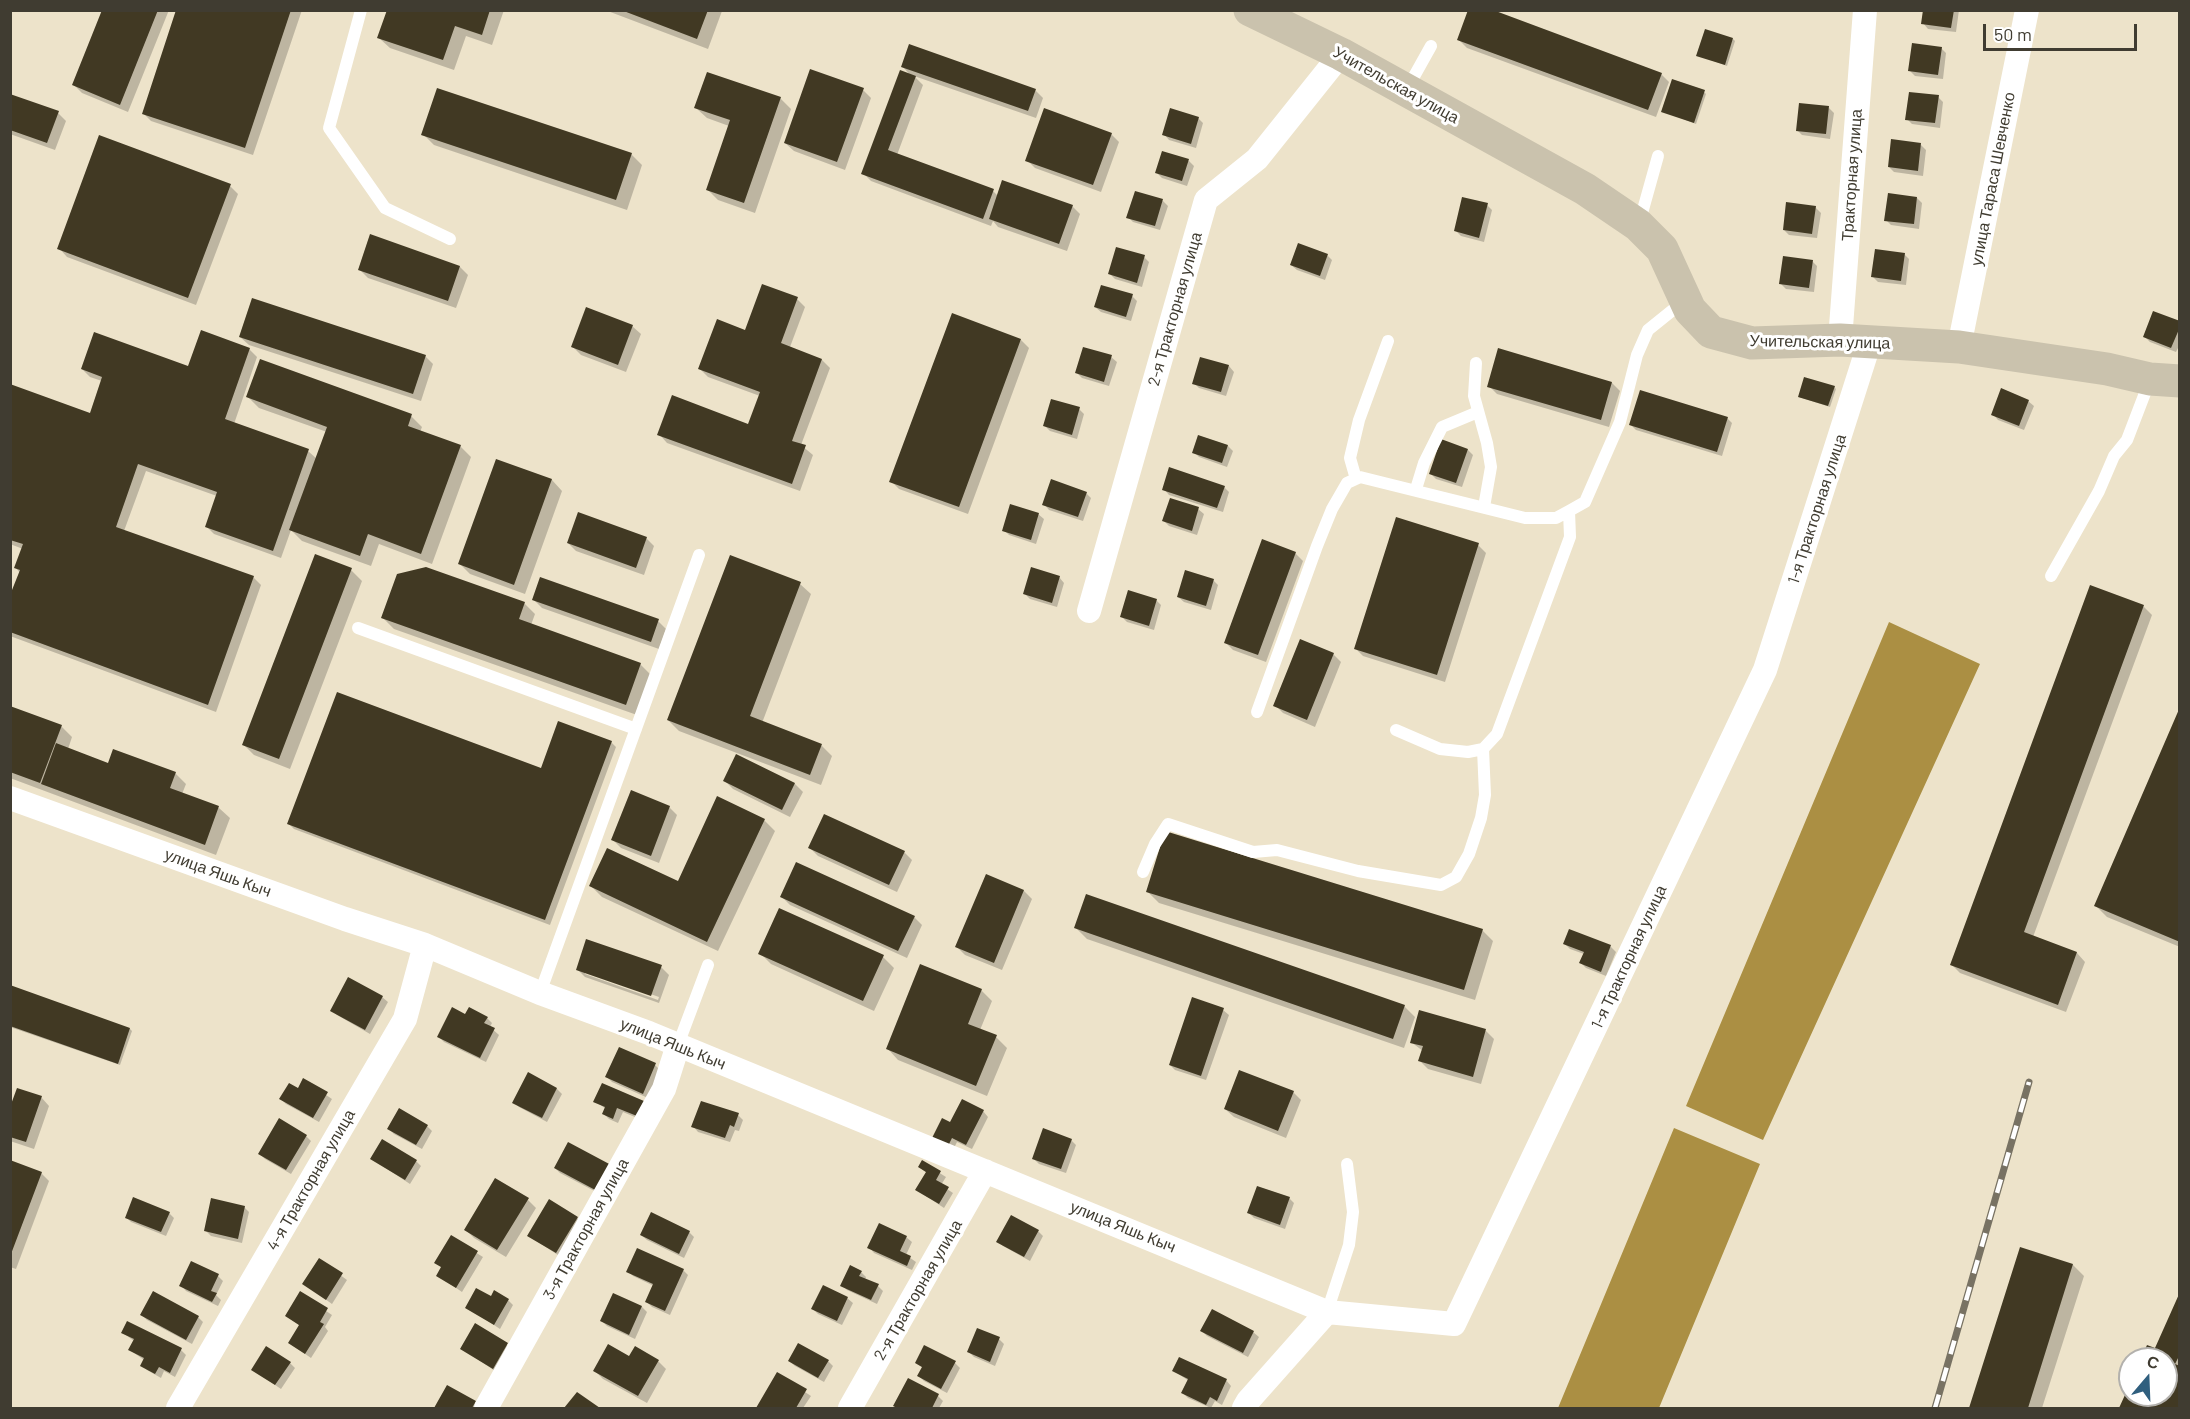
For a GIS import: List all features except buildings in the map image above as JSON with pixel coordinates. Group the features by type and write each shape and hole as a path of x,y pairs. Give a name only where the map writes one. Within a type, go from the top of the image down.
{"street":[{"name":"Учительская улица","path":"1250,10 1341,54 1585,189 1638,225 1662,249 1690,310 1711,332 1752,343 1855,340 1959,347 2165,380"},
{"name":"Тракторная улица","path":"1855,340 1865,10"},
{"name":"улица Тараса Шевченко","path":"1959,347 2026,10"},
{"name":"2-я Тракторная улица","path":"1089,610 1206,200 1257,159 1341,54"},
{"name":"1-я Тракторная улица","path":"1327,1312 1454,1324 1765,670 1855,340"},
{"name":"улица Яшь Кыч","path":"10,798 345,919 425,945 540,993 678,1045 1327,1312"},
{"name":"4-я Тракторная улица","path":"178,1408 405,1019 425,945"},
{"name":"3-я Тракторная улица","path":"486,1408 664,1089 678,1045"},
{"name":"2-я Тракторная улица","path":"850,1408 986,1171"},
{"path":"1244,1408 1327,1312"}],"lane":[{"path":"361,10 329,128 385,208 450,240"},
{"path":"1406,90 1431,45"},
{"path":"1638,225 1658,156"},
{"path":"1257,712 1270,671 1332,509 1347,483 1360,477 1416,489 1525,518 1556,518 1569,511 1585,502 1620,422 1637,356 1648,330 1685,300"},
{"path":"1356,479 1350,458 1357,430 1388,341"},
{"path":"1476,363 1474,396 1491,467 1484,507"},
{"path":"2051,576 2099,491 2114,456 2127,440 2165,380"},
{"path":"1416,489 1424,463 1442,427 1478,411"},
{"path":"1396,730 1440,749 1468,752 1483,749 1497,734 1570,537 1569,511"},
{"path":"540,993 699,555"},
{"path":"358,628 636,729"},
{"path":"1143,872 1155,844 1168,824 1253,852 1276,850 1358,871 1441,885 1456,877 1469,854 1481,818 1485,795 1483,749"},
{"path":"678,1045 708,966"},
{"path":"1327,1312 1349,1245 1353,1212 1347,1164"}],"shaded area":[{"path":"1889,622 1980,664 1763,1140 1686,1106"},
{"path":"1674,1128 1760,1164 1659,1408 1558,1408"}],"railway":[{"path":"1935,1408 2029,1082"}]}
